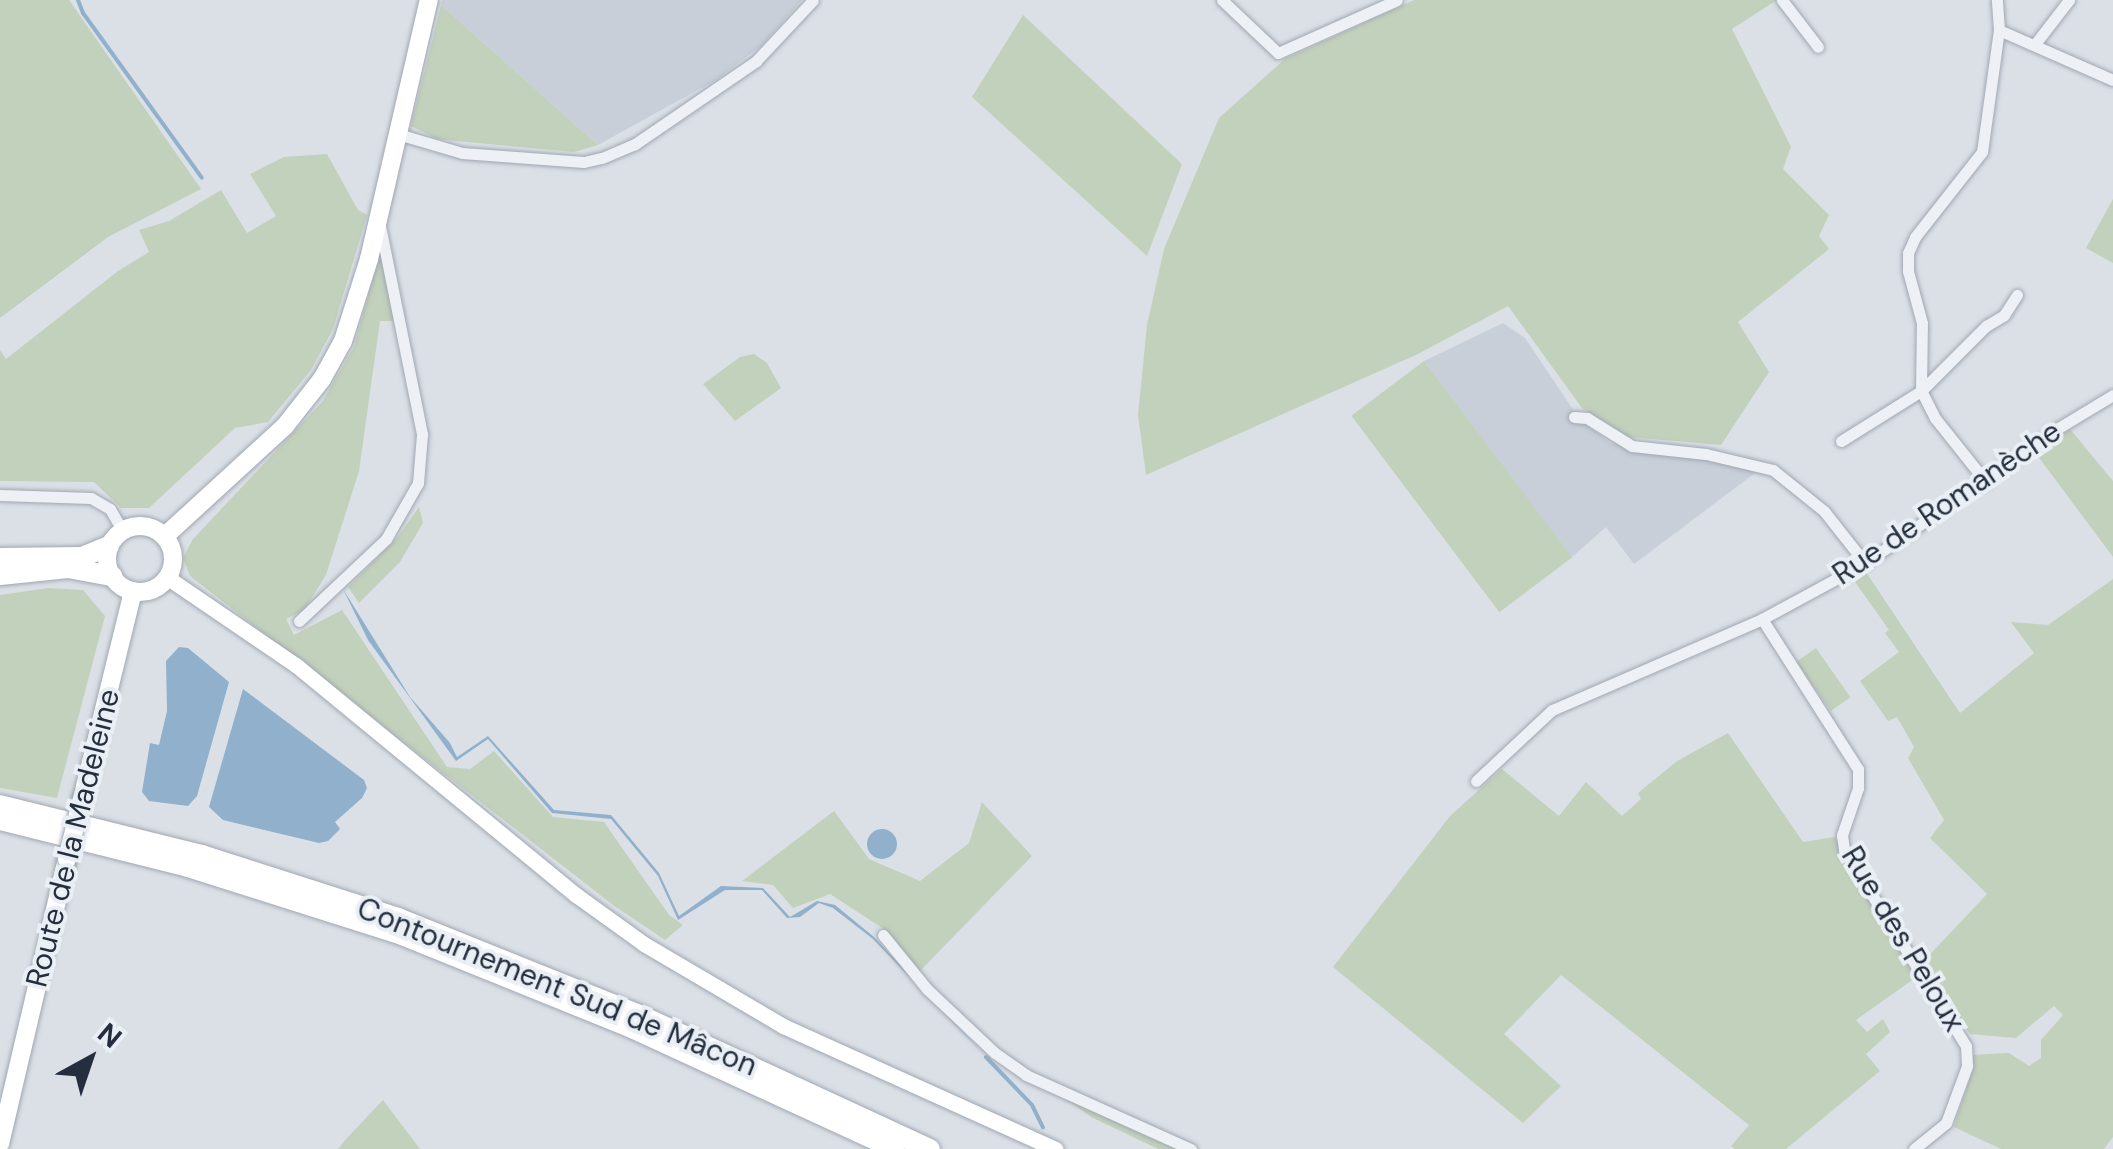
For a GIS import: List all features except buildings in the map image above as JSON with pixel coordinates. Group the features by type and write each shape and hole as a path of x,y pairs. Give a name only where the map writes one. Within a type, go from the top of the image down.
{"highway":[{"path":"0,558 82,556 116,538"},
{"path":"0,575 68,568 112,576"},
{"name":"Contournement Sud de Mâcon","path":"0,805 202,855 423,927 644,1017 930,1149"},
{"name":"Contournement Sud de Mâcon","path":"0,820 188,866 428,945 616,1022 895,1149"}],"main road":[{"path":"165,536 264,447 322,379 358,303 429,0"},
{"path":"145,525 165,536 174,552 168,578 153,590 133,591 112,576 107,564 116,538 145,525"},
{"path":"168,578 297,666 576,896 644,944 783,1026 1055,1149"},
{"name":"Route de la Madeleine","path":"0,1144 133,591"}],"street":[{"path":"398,134 462,153 584,162 602,158 635,144 756,61 813,0"},
{"path":"1222,0 1278,53 1396,0"},
{"path":"1782,0 1818,47"},
{"path":"1986,482 1936,418 1921,391 1922,323 1908,271 1908,253 1915,237 1982,152 1999,30 1997,0"},
{"path":"2036,44 2069,0"},
{"path":"1999,30 2113,80"},
{"path":"300,621 386,539 418,483 422,434 379,221"},
{"path":"1841,441 1921,391 1986,326 2004,315 2017,295"},
{"name":"Rue de Romanèche","path":"1476,781 1562,706 1762,620 1866,563 2055,430 2113,396"},
{"path":"1574,417 1588,418 1632,446 1706,454 1773,470 1824,511 1866,563"},
{"path":"0,495 92,498 110,509 116,538"},
{"name":"Rue des Peloux","path":"1762,620 1858,768 1858,788 1842,834 1844,850 1966,1046 1966,1066 1954,1108 1944,1126 1914,1149"},
{"path":"883,935 928,989 1010,1064 1049,1088 1086,1099 1191,1149"}],"shaded area":[{"path":"442,0 802,0 762,45 716,80 598,145 441,5"},
{"path":"1503,323 1525,338 1580,420 1610,443 1759,470 1634,564 1606,527 1571,558 1424,361"}],"green space":[{"path":"0,0 69,0 201,189 108,237 0,318"},
{"path":"1414,0 1777,0 1732,29 1791,147 1783,169 1829,215 1819,236 1829,249 1738,322 1769,372 1721,445 1628,437 1582,408 1508,306 1418,354 1146,475 1138,415 1147,325 1164,249 1219,118 1285,59"},
{"path":"441,5 598,145 574,152 466,142 437,139 411,126"},
{"path":"1023,15 1182,164 1147,256 972,97"},
{"path":"327,154 358,210 367,215 333,329 311,370 268,422 235,428 149,508 121,508 94,482 0,481 0,350 6,359 118,271 149,252 139,230 169,221 221,190 247,233 276,216 250,174 284,157"},
{"path":"2113,199 2113,263 2086,248"},
{"path":"380,253 394,321 380,321 359,471 326,575 304,610 286,619 294,635 342,610 447,767 470,769 494,751 553,817 604,822 669,915 683,925 665,940 613,905 190,576 183,558 193,539 322,402 354,347"},
{"path":"754,354 767,363 781,388 735,421 703,384 740,357"},
{"path":"1424,361 1572,557 1499,612 1351,416"},
{"path":"2070,429 2113,481 2113,557 2037,455"},
{"path":"419,507 423,523 400,562 359,603 348,587 397,538"},
{"path":"1866,572 1960,713 2034,653 2011,622 2048,625 2113,579 2113,1137 2104,1149 2001,1149 1954,1127 1974,1065 1972,1055 2009,1053 2029,1066 2041,1058 2041,1040 2063,1015 2054,1006 2016,1038 1970,1034 1919,966 1987,894 1930,838 1944,820 1908,758 1914,747 1897,717 1888,721 1860,681 1899,652 1885,633 1889,630 1853,579"},
{"path":"48,588 83,590 105,616 57,798 0,788 0,595"},
{"path":"1816,648 1850,697 1831,711 1796,662"},
{"path":"1728,733 1803,842 1835,837 1915,978 1856,1020 1867,1032 1883,1019 1890,1032 1866,1054 1880,1071 1786,1149 1731,1146 1749,1125 1561,975 1504,1034 1561,1086 1523,1123 1333,967 1450,816 1502,769 1559,816 1586,782 1622,816 1641,799 1638,793 1677,761"},
{"path":"982,802 1032,856 918,973 887,931 830,894 793,908 773,885 742,881 834,811 869,859 920,881 969,843"},
{"path":"1061,1096 1179,1149 1158,1149 1093,1118"},
{"path":"383,1100 420,1149 338,1149 346,1139"}],"water":[{"path":"343,589 410,697 450,743 457,757 488,736 554,810 611,815 659,873 679,916 721,886 763,888 790,917 817,901 835,905 874,937 986,1057 873,939 833,908 819,903 800,917 787,918 762,890 725,890 678,920 658,876 611,819 552,813 488,739 456,761 368,640"},
{"path":"179,647 188,648 229,682 197,796 188,806 149,801 142,792 150,743 159,745 167,711 166,661"},
{"path":"243,689 364,780 367,788 362,798 335,822 340,829 328,841 319,843 223,820 209,807"},
{"path":"882,829 893,833 897,844 893,855 882,859 871,855 867,844 871,833"}],"waterway":[{"path":"78,0 83,13 202,178"},
{"path":"986,1057 1032,1105 1043,1128"}]}
